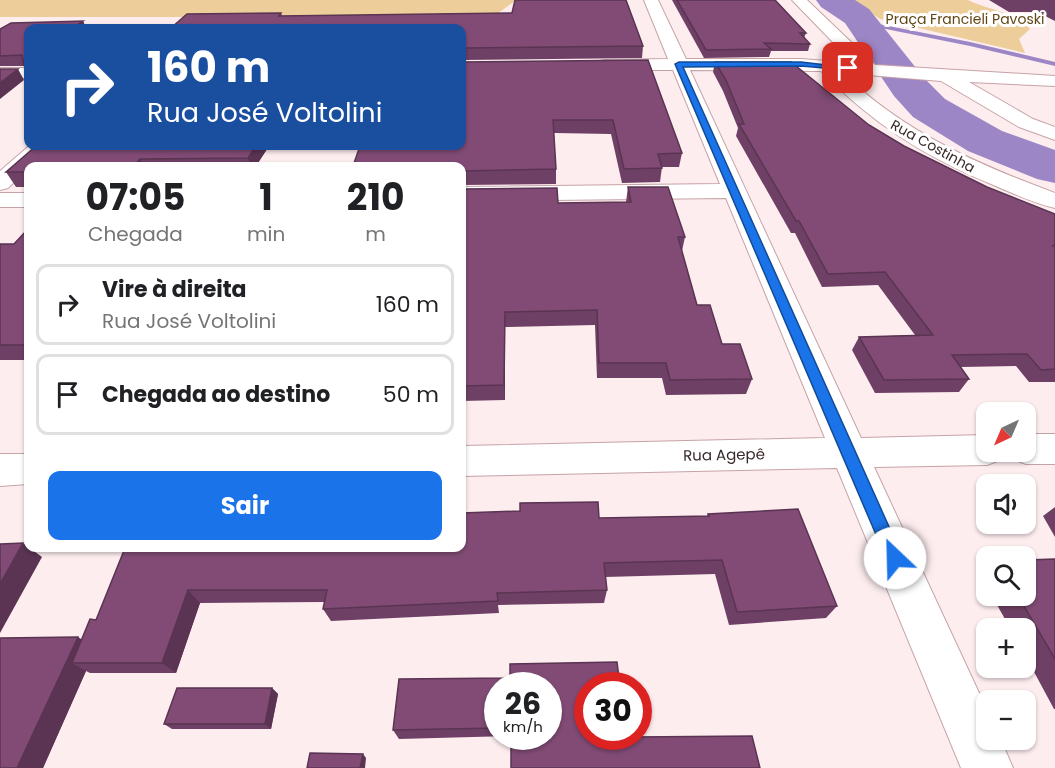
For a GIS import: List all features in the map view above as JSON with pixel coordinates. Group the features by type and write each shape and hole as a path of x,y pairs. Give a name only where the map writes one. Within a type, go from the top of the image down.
{"street":[{"path":"651,0 987,768"},
{"path":"799,0 874,70"},
{"path":"588,66 679,64 826,66 946,76 1055,81"},
{"name":"Rua Costinha","path":"826,66 875,112 934,150 976,171 1055,201"},
{"path":"0,73 24,73"},
{"path":"946,76 1026,123 1055,134"},
{"path":"0,183 37,150"},
{"path":"466,194 734,191"},
{"path":"0,200 24,200"},
{"path":"1036,449 1055,449"},
{"name":"Rua Agepê","path":"466,460 976,450"},
{"path":"0,470 24,470"}],"green space":[{"path":"0,0 516,0 493,17 0,17"},
{"name":"Praça Francieli Pavoski","path":"852,0 968,0 1024,23 1030,29 1019,39 1025,53 880,19"}],"building":[{"path":"515,0 626,0 643,46 466,48 466,24 176,24 187,14 281,13 279,16 512,13"},
{"path":"677,0 775,0 806,33 800,33 810,44 764,43 771,49 706,50"},
{"path":"83,21 79,24 24,24 24,65 22,55 0,56 0,29 11,23"},
{"path":"648,60 682,153 658,154 662,168 624,169 613,120 553,120 556,169 466,171 466,162 354,162 359,150 466,150 466,62"},
{"path":"715,62 791,62 869,125 904,146 987,187 1055,214 1055,244 1053,246 1055,246 1055,369 1041,370 1027,354 952,355 969,379 884,380 859,337 933,335 885,272 828,274 799,221 796,221 739,124 744,124 726,80"},
{"path":"0,69 18,69 0,83"},
{"path":"31,150 253,150 248,158 140,159 137,162 24,162 24,172 6,172"},
{"path":"628,187 668,187 685,237 678,237 697,305 710,305 722,344 740,344 752,379 670,380 666,363 599,363 597,310 505,312 504,385 466,386 466,189 557,188 558,203 631,202"},
{"path":"24,233 24,345 0,345 0,244 14,244"},
{"path":"598,502 599,518 709,516 708,514 798,509 837,606 737,612 722,560 604,563 607,590 497,593 498,601 323,609 327,590 188,590 162,663 72,663 90,619 96,620 123,552 466,552 466,513 520,511 520,503"},
{"path":"23,543 0,584 0,544"},
{"path":"1055,559 1055,659 1036,627 1036,618 1031,618 1024,606 1036,606 1036,560"},
{"path":"78,637 17,768 0,768 0,638"},
{"path":"617,662 618,672 574,672 574,750 652,750 652,737 752,736 760,768 511,768 511,750 562,750 562,672 510,672 510,664"},
{"path":"484,678 484,728 393,730 399,679"},
{"path":"177,688 272,688 265,724 164,724"},
{"path":"310,753 363,754 360,768 307,768"}],"waterway":[{"path":"832,0 857,16 909,87 929,108 985,141 1055,168"},
{"path":"863,23 970,44 1055,64"}],"route":[{"path":"848,68 801,64 679,64 895,558"}]}
